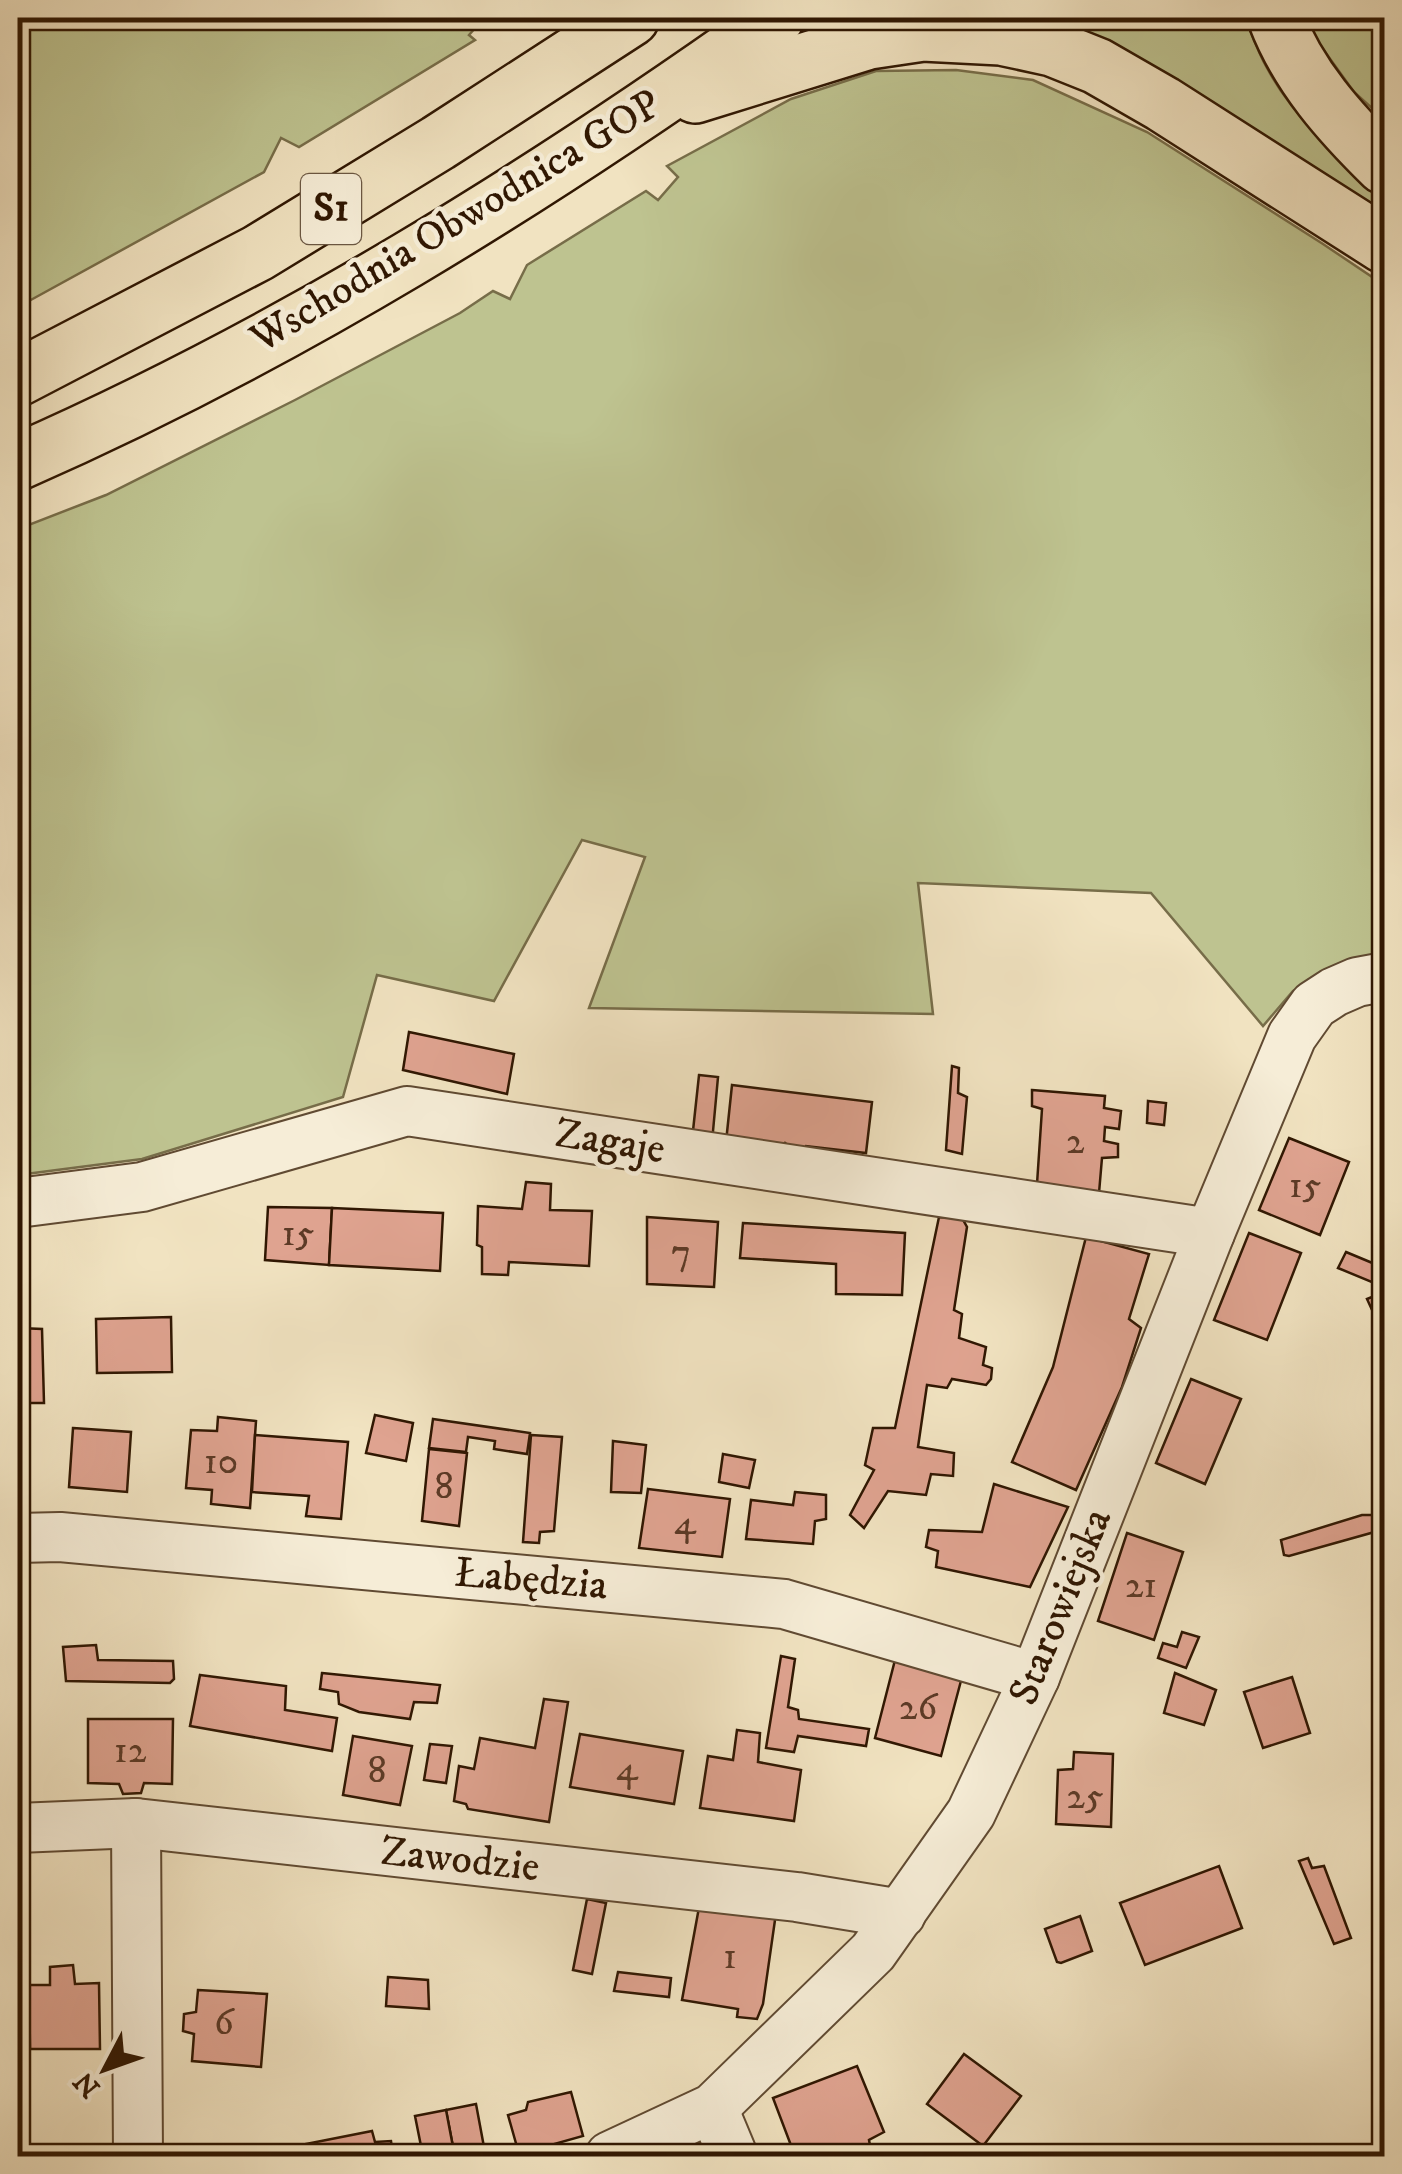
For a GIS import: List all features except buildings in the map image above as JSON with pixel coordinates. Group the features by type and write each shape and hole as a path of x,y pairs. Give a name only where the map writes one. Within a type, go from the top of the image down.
{"highway":[{"name":"Wschodnia Obwodnica GOP","path":"18,378 258,253 632,18"},
{"name":"Wschodnia Obwodnica GOP","path":"18,462 200,374 393,270 635,115 776,18"},
{"path":"1276,18 1309,83 1384,166"},
{"path":"635,115 869,41 923,33 1001,37 1052,48 1097,66 1384,245"}],"street":[{"name":"Starowiejska","path":"610,2156 713,2108 874,1952 971,1813 1034,1677 1292,1036 1314,1005 1334,992 1384,977"},
{"name":"Zagaje","path":"18,1203 142,1187 407,1112 1210,1233"},
{"name":"Łabędzia","path":"18,1538 60,1537 784,1604 1034,1677"},
{"name":"Zawodzie","path":"18,1828 136,1823 798,1898 901,1914"},
{"path":"136,1823 138,2156"},
{"path":"713,2108 734,2156"}],"green space":[{"path":"18,18 484,18 469,35 475,40 299,147 281,138 264,172 18,307"},
{"path":"1016,18 1245,18 1264,62 1290,104 1335,152 1384,193 1384,218"},
{"path":"1307,18 1384,18 1384,119 1354,92 1315,38"},
{"path":"956,70 1033,80 1147,132 1384,285 1384,959 1339,967 1293,991 1263,1026 1151,893 918,883 933,1014 589,1008 645,857 582,840 494,1001 377,975 343,1097 142,1159 18,1175 18,529 106,495 295,400 460,313 493,291 510,299 527,265 646,191 658,200 678,177 667,166 791,99 876,71"}]}
